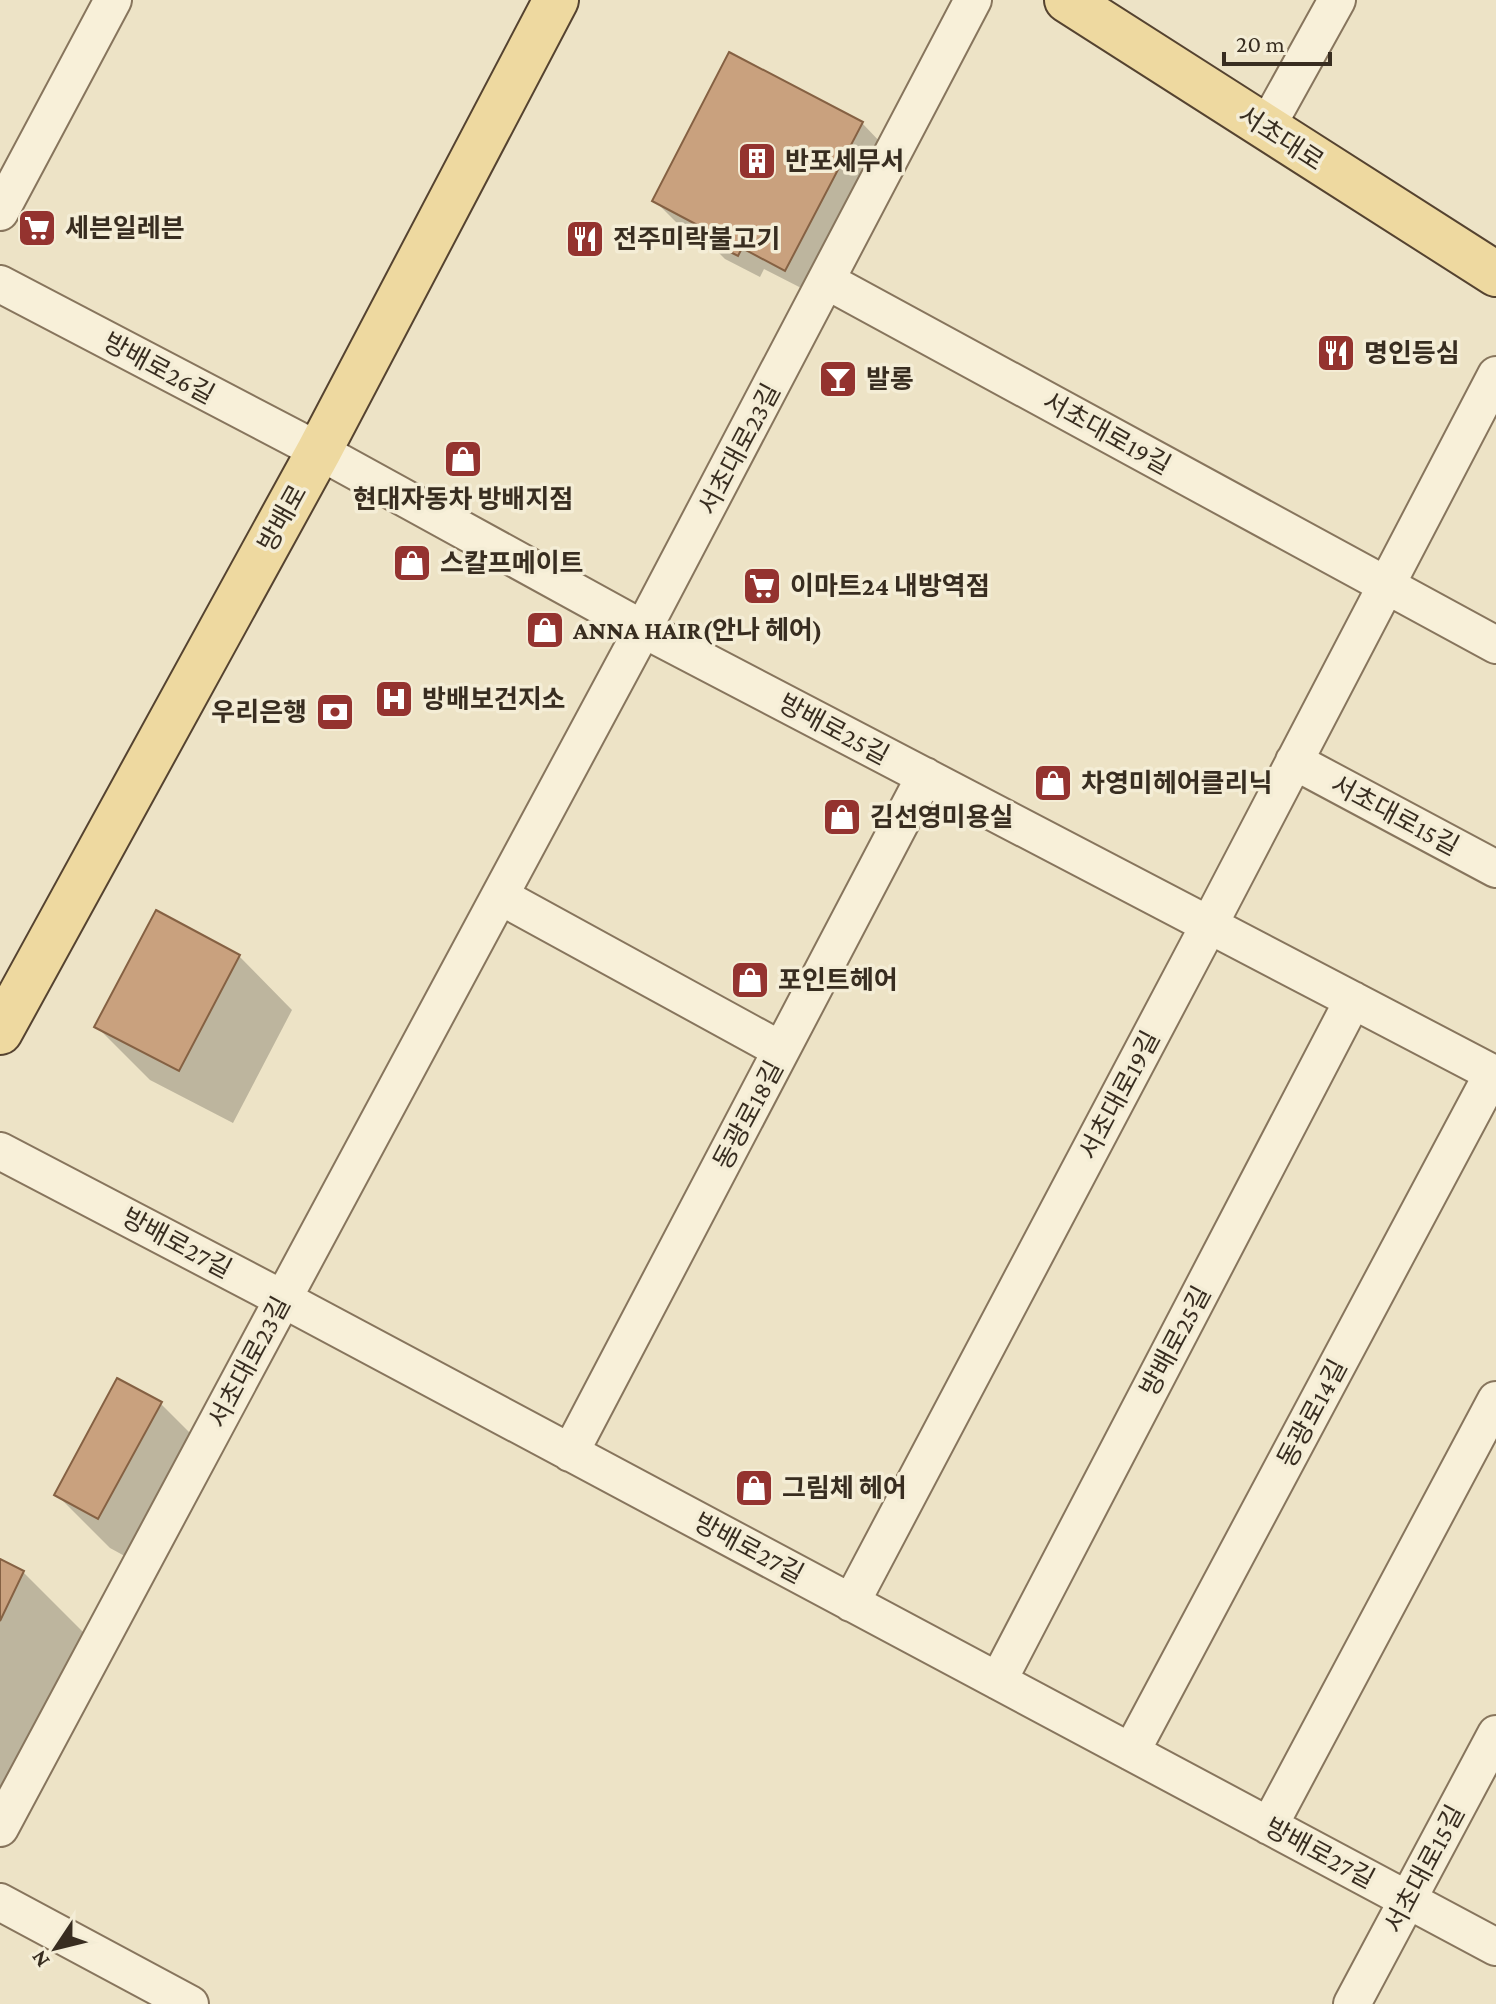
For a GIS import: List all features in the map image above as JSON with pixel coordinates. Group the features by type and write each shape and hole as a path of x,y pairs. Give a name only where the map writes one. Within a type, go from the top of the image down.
{"main road":[{"name":"방배로","path":"0,1032 319,451 556,0"},
{"name":"서초대로","path":"1067,0 1496,274"}],"street":[{"path":"0,212 113,0"},
{"name":"서초대로23길","path":"0,1828 643,629 973,0"},
{"path":"1266,128 1337,0"},
{"name":"서초대로19길","path":"827,281 1386,586"},
{"name":"방배로26길","path":"0,284 319,451"},
{"name":"서초대로19길","path":"851,1603 1496,375"},
{"name":"방배로25길","path":"319,451 643,629 1494,1074"},
{"path":"1386,586 1496,645"},
{"name":"서초대로15길","path":"1294,761 1496,869"},
{"name":"동광로18길","path":"570,1453 925,776"},
{"path":"500,896 781,1050"},
{"name":"방배로25길","path":"998,1681 1353,1000"},
{"name":"동광로14길","path":"1131,1752 1494,1074"},
{"name":"방배로27길","path":"0,1151 1496,1947"},
{"path":"1269,1826 1496,1400"},
{"name":"서초대로15길","path":"1352,2004 1496,1734"},
{"path":"0,1902 190,2004"}],"building":[{"name":"반포세무서","path":"729,52 863,122 785,271 742,248 738,256 701,237 705,229 652,201"},
{"path":"156,910 240,955 179,1071 94,1027"},
{"path":"117,1378 162,1402 98,1519 54,1495"},
{"path":"0,1559 24,1571 0,1621"}],"place":[{"name":"반포세무서","path":"757,161"},
{"name":"세븐일레븐","path":"37,228"},
{"name":"전주미락불고기","path":"585,239"},
{"name":"명인등심","path":"1336,353"},
{"name":"발롱","path":"838,379"},
{"name":"현대자동차 방배지점","path":"463,459"},
{"name":"스칼프메이트","path":"412,563"},
{"name":"이마트24 내방역점","path":"762,586"},
{"name":"ANNA HAIR(안나 헤어)","path":"545,630"},
{"name":"방배보건지소","path":"394,699"},
{"name":"우리은행","path":"335,712"},
{"name":"차영미헤어클리닉","path":"1053,783"},
{"name":"김선영미용실","path":"842,817"},
{"name":"포인트헤어","path":"750,980"},
{"name":"그림체 헤어","path":"754,1488"}]}
